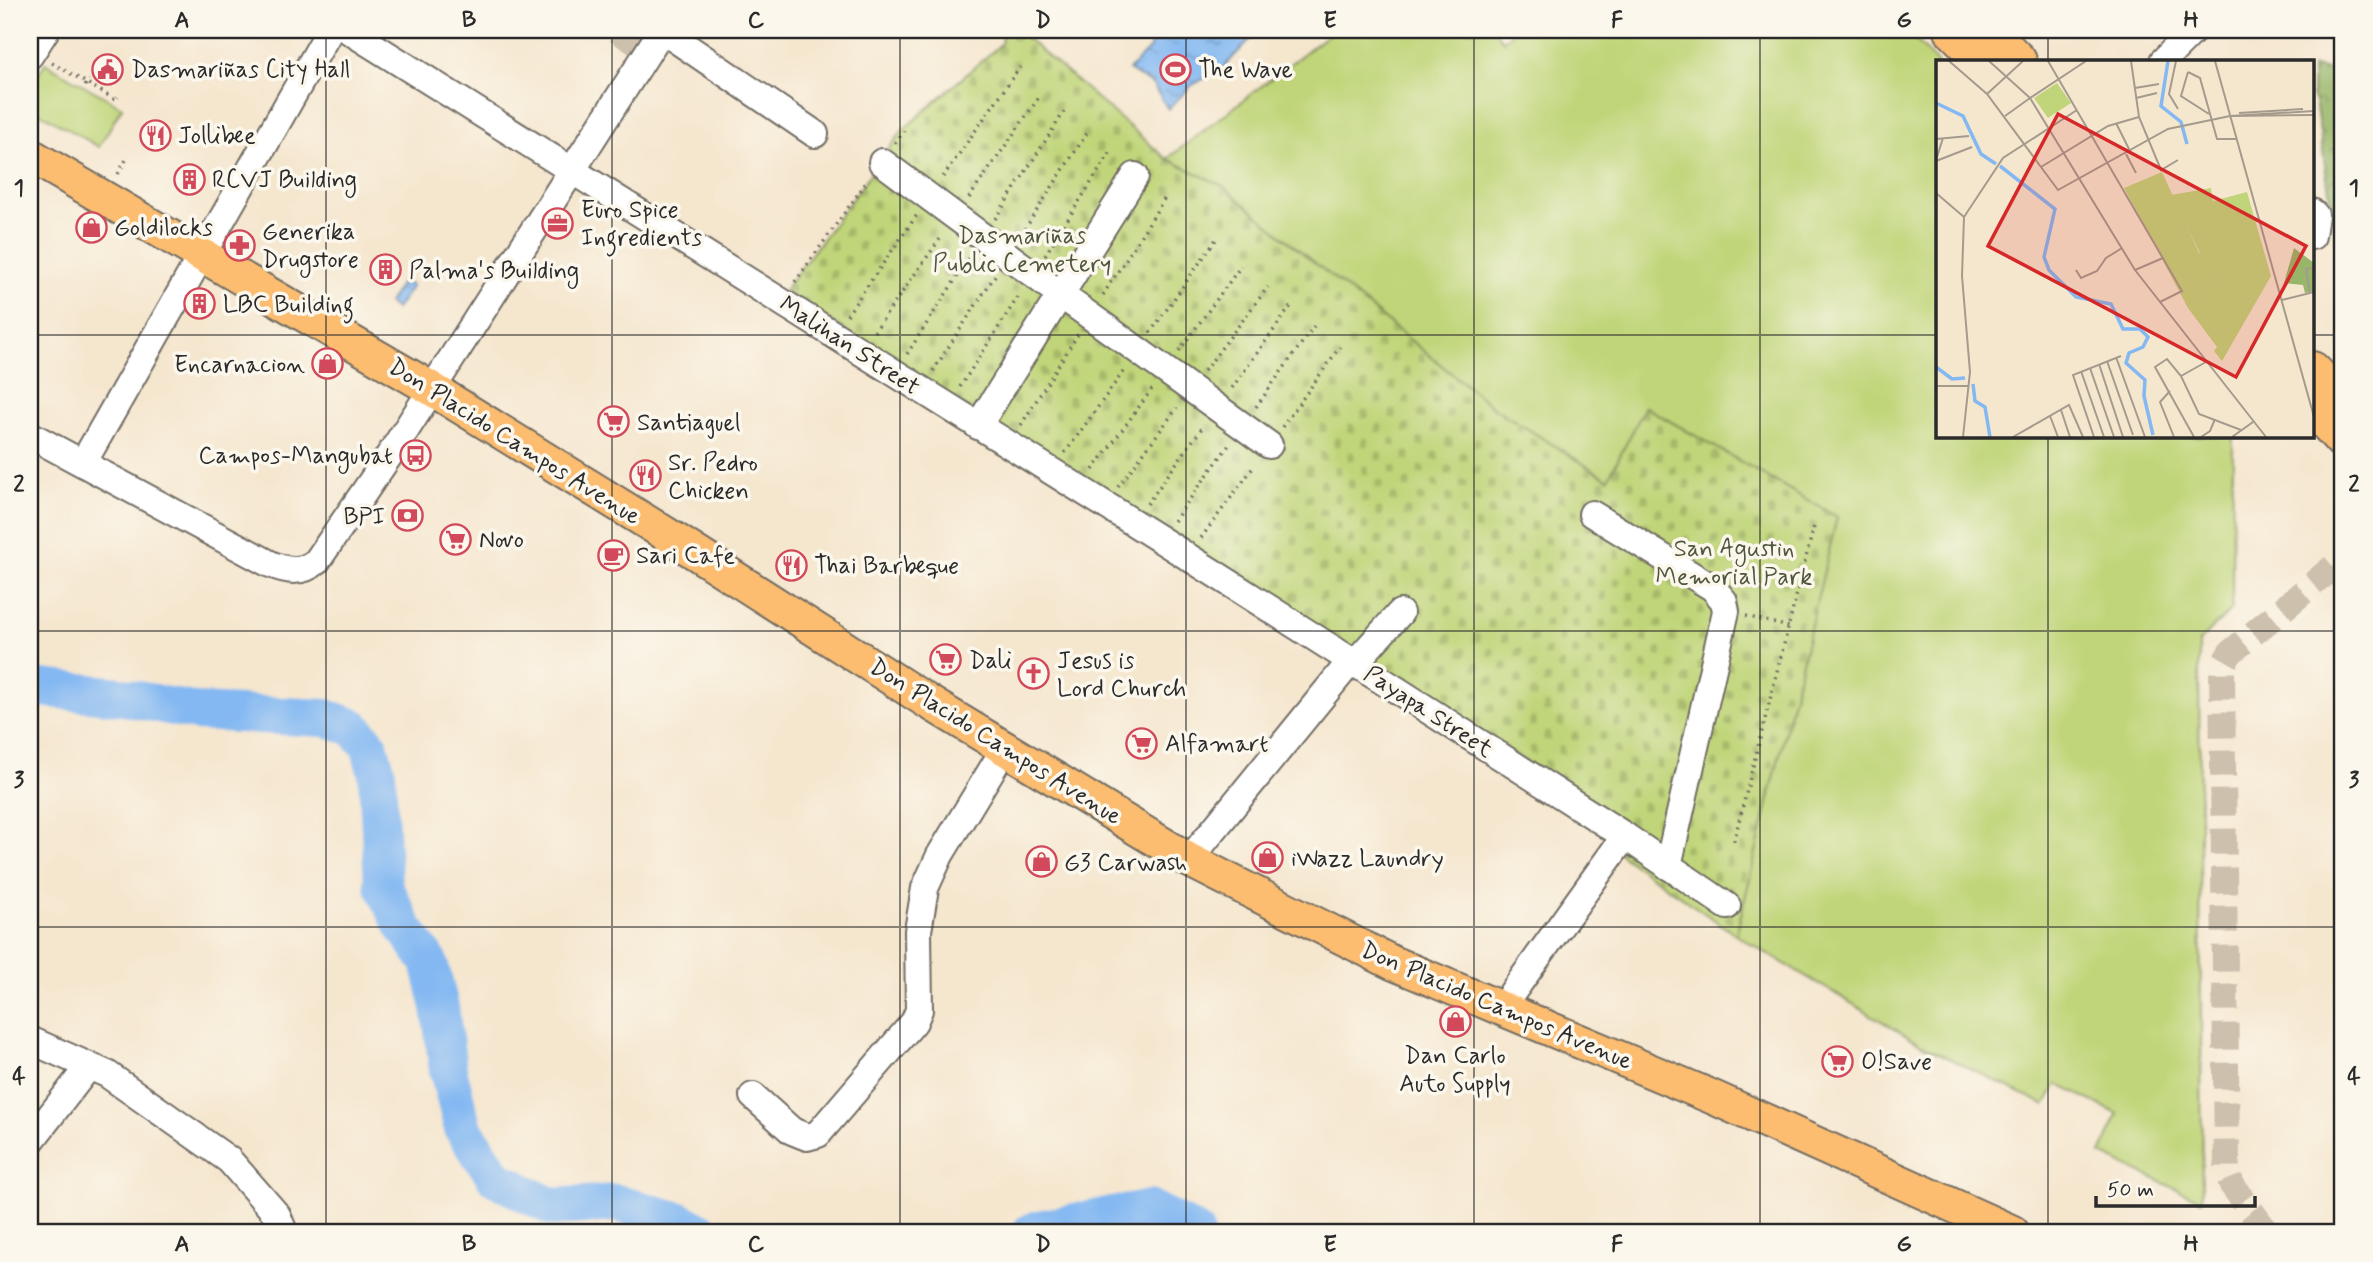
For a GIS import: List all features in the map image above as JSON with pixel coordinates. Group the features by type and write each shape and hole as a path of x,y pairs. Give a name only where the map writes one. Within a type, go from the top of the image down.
{"highway":[{"path":"1954,30 1984,60"},
{"path":"1986,30 2016,60"},
{"path":"2314,374 2343,403"},
{"path":"2314,407 2343,439"}],"main road":[{"name":"Don Placido Campos Avenue","path":"30,155 432,389 1189,860 1393,963 1710,1096 2011,1232"}],"street":[{"path":"38,57 46,30"},
{"path":"83,463 330,30"},
{"name":"Malihan Street","path":"348,30 781,300 1350,661"},
{"path":"30,435 270,564 293,571 304,569 317,561 432,389 662,30 815,134"},
{"path":"2164,60 2194,30"},
{"path":"882,162 1269,445"},
{"path":"978,426 1135,176"},
{"path":"1592,514 1713,588 1724,601 1726,611 1668,866"},
{"path":"1350,661 1361,656 1400,613"},
{"name":"Payapa Street","path":"1189,860 1350,661 1621,834 1727,906"},
{"path":"753,1096 792,1131 807,1137 818,1134 914,1022 919,1010 918,931 925,888 940,855 1006,748"},
{"path":"1504,1009 1512,993 1621,834"},
{"path":"30,1040 107,1073 229,1160 277,1215 284,1232"},
{"path":"30,1142 89,1066"}],"path":[{"path":"38,57 116,100 118,97"},
{"path":"781,300 904,131"},
{"path":"113,182 127,158"},
{"path":"1734,841 1814,526"},
{"path":"1726,611 1789,627"}],"green space":[{"name":"Dasmariñas Public Cemetery","path":"1003,30 1017,30 1167,159 1223,186 1494,408 1608,479 1645,407 1837,517 1736,935 1621,855 1622,823 784,291 903,130 1001,44"},
{"path":"1334,30 1494,30 1503,41 1515,30 1906,30 1936,61 1936,438 2233,438 2232,609 2199,642 2202,1201 2101,1154 2118,1114 2057,1084 2045,1105 1922,1045 1736,935 1837,517 1645,407 1609,480 1494,408 1223,186 1167,159"},
{"path":"45,63 122,107 99,147 30,107 30,89"},
{"path":"2314,67 2343,72 2343,280 2315,102"}],"water":[{"name":"The Wave","path":"1152,30 1259,30 1223,68 1191,86 1168,109 1153,85 1129,70 1150,48"},
{"path":"403,280 412,286 396,309 388,303"}],"waterway":[{"path":"30,687 119,696 197,712 326,718 353,727 369,745 377,774 383,885 404,927 429,962 440,1007 448,1070 463,1129 496,1178 552,1207 616,1203 680,1221 702,1232"},
{"path":"1031,1232 1151,1209 1195,1232"}],"tunnel":[{"path":"617,30 649,51"},
{"path":"2267,1232 2232,1185 2227,1172 2222,667 2230,653 2343,559"}],"place":[{"name":"Dasmariñas City Hall","path":"108,69"},
{"name":"The Wave","path":"1175,69"},
{"name":"Jollibee","path":"155,135"},
{"name":"RCVJ Building","path":"189,179"},
{"name":"Euro Spice Ingredients","path":"558,223"},
{"name":"Goldilocks","path":"91,227"},
{"name":"Generika Drugstore","path":"239,245"},
{"name":"Palma's Building","path":"386,270"},
{"name":"LBC Building","path":"200,304"},
{"name":"Encarnacion","path":"328,364"},
{"name":"Santiaguel","path":"614,422"},
{"name":"Campos-Mangubat","path":"416,455"},
{"name":"Sr. Pedro Chicken","path":"645,476"},
{"name":"BPI","path":"408,516"},
{"name":"Novo","path":"456,539"},
{"name":"Sari Cafe","path":"613,555"},
{"name":"Thai Barbeque","path":"791,565"},
{"name":"Dali","path":"946,660"},
{"name":"Jesus is Lord Church","path":"1034,674"},
{"name":"Alfamart","path":"1142,743"},
{"name":"iWazz Laundry","path":"1268,858"},
{"name":"G3 Carwash","path":"1041,862"},
{"name":"Dan Carlo Auto Supply","path":"1455,1021"},
{"name":"O!Save","path":"1838,1061"}],"park label":[{"name":"San Agustin Memorial Park","path":"1734,562"}]}
